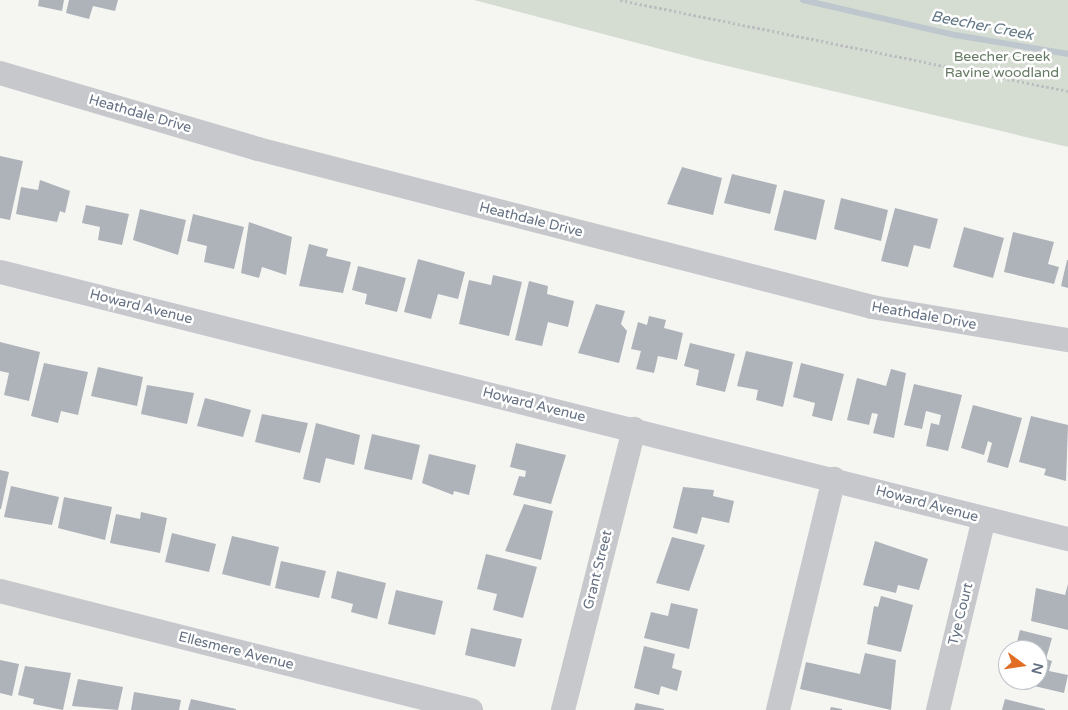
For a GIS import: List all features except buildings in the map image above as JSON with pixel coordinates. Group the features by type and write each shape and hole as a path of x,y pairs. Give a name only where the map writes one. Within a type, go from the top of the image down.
{"street":[{"name":"Heathdale Drive","path":"0,73 296,159 862,304 1068,340"},
{"name":"Howard Avenue","path":"0,272 834,479 1068,540"},
{"name":"Grant Street","path":"563,710 634,429"},
{"path":"778,710 834,479"},
{"name":"Tye Court","path":"938,710 984,519"},
{"name":"Ellesmere Avenue","path":"0,591 471,710"}],"path":[{"path":"620,0 1068,90"}],"green space":[{"name":"Beecher Creek Ravine woodland","path":"474,0 1068,0 1068,147 702,60"}],"waterway":[{"name":"Beecher Creek","path":"803,0 955,35 1068,54"}]}
